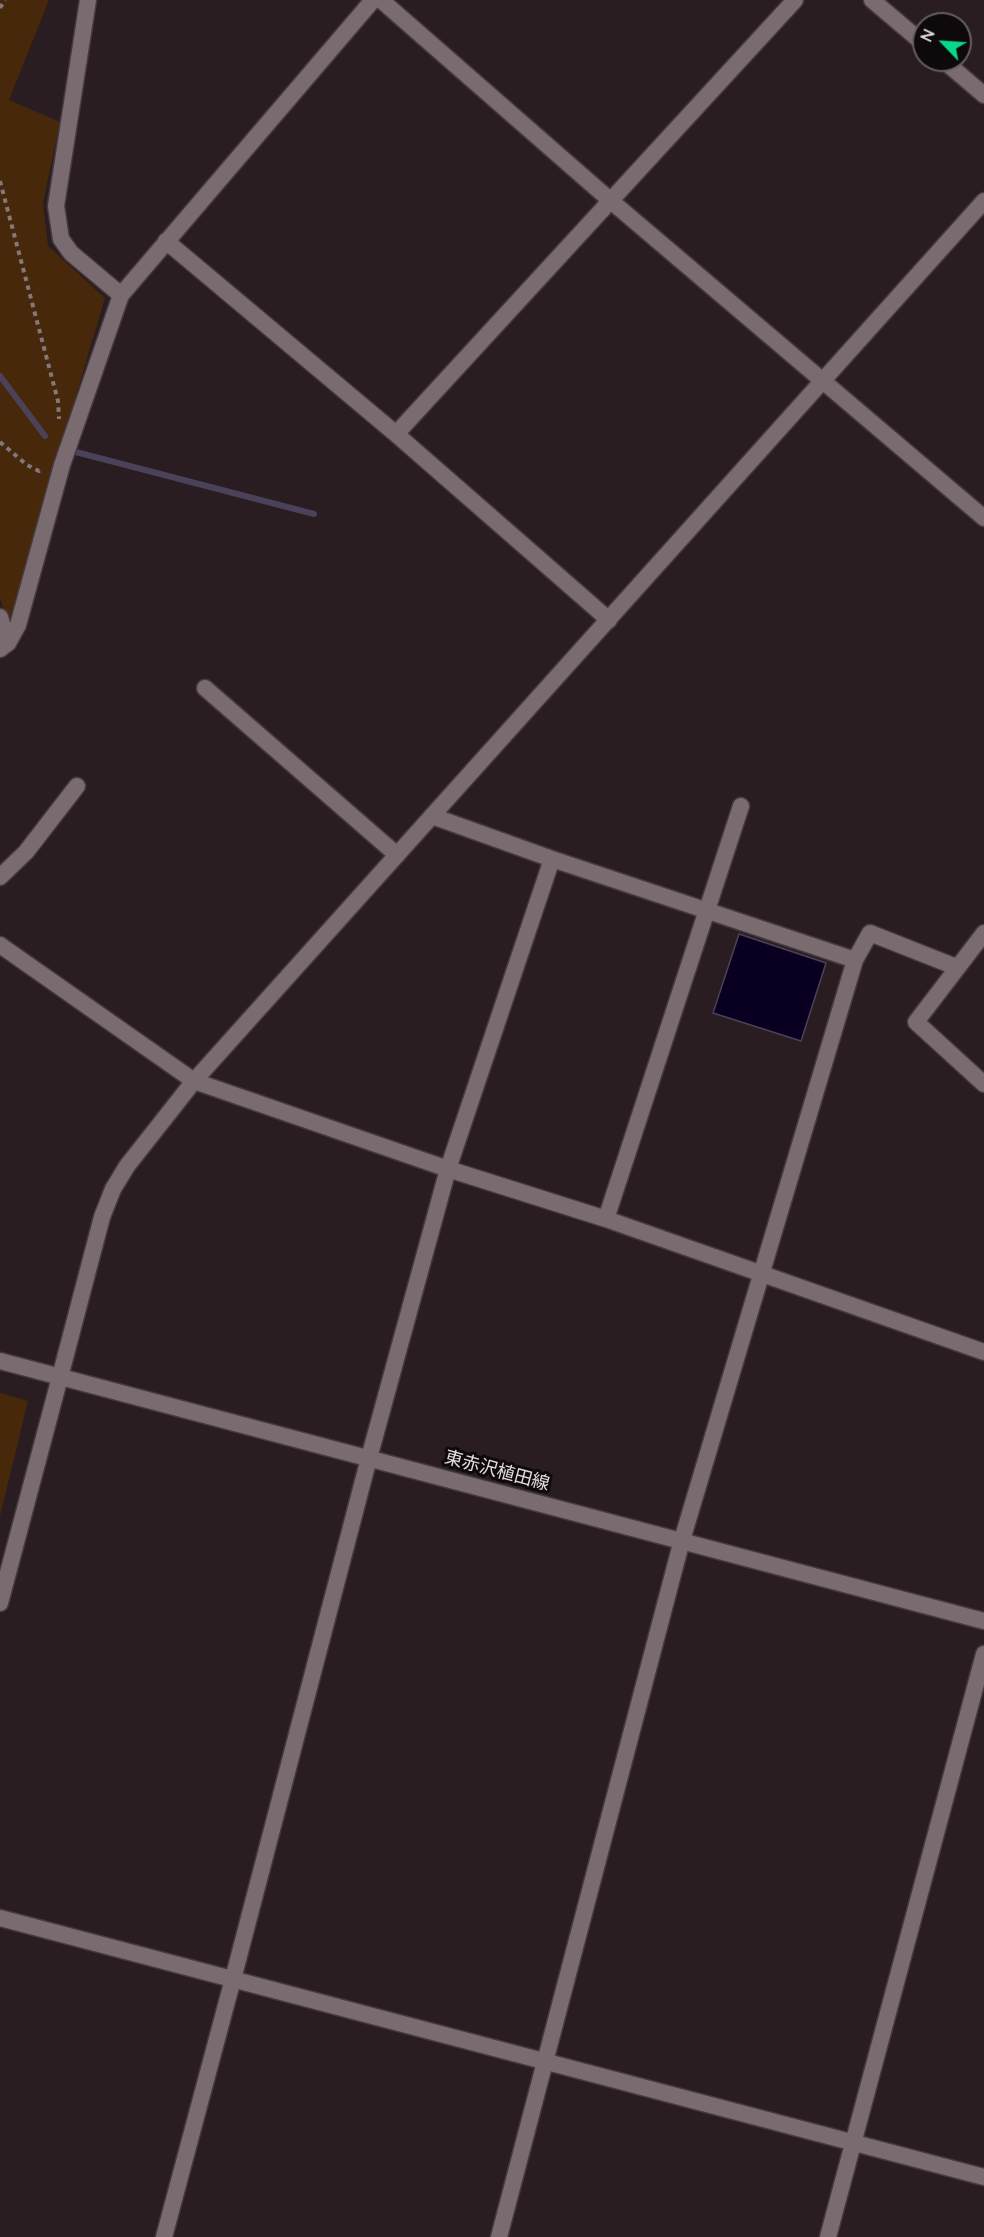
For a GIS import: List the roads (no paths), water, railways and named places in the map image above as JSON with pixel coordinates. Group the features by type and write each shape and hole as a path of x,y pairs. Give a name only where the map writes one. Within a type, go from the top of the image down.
{"street":[{"path":"88,0 56,206 61,239 71,253 121,296"},
{"path":"4,646 18,625 62,465 121,296 373,0"},
{"path":"381,0 611,201 984,518"},
{"path":"396,434 795,0"},
{"path":"872,0 912,34"},
{"path":"957,72 984,95"},
{"path":"0,1604 102,1217 113,1190 127,1166 194,1081 984,201"},
{"path":"166,241 396,434 609,620"},
{"path":"0,617 4,646"},
{"path":"204,688 397,855"},
{"path":"0,877 26,852 76,786"},
{"path":"606,1219 741,806"},
{"path":"432,816 552,859 855,960"},
{"path":"164,2237 234,1979 369,1458 448,1169 552,859"},
{"path":"499,2237 682,1540 855,960 870,933 956,967"},
{"path":"984,933 916,1022 984,1084"},
{"path":"0,945 194,1081 448,1169 606,1219 984,1352"},
{"name":"東赤沢植田線","path":"0,1361 984,1621"},
{"path":"828,2237 984,1654"},
{"path":"0,1918 984,2177"}],"waterway":[{"path":"0,376 45,436"},
{"path":"76,452 314,514"}]}
